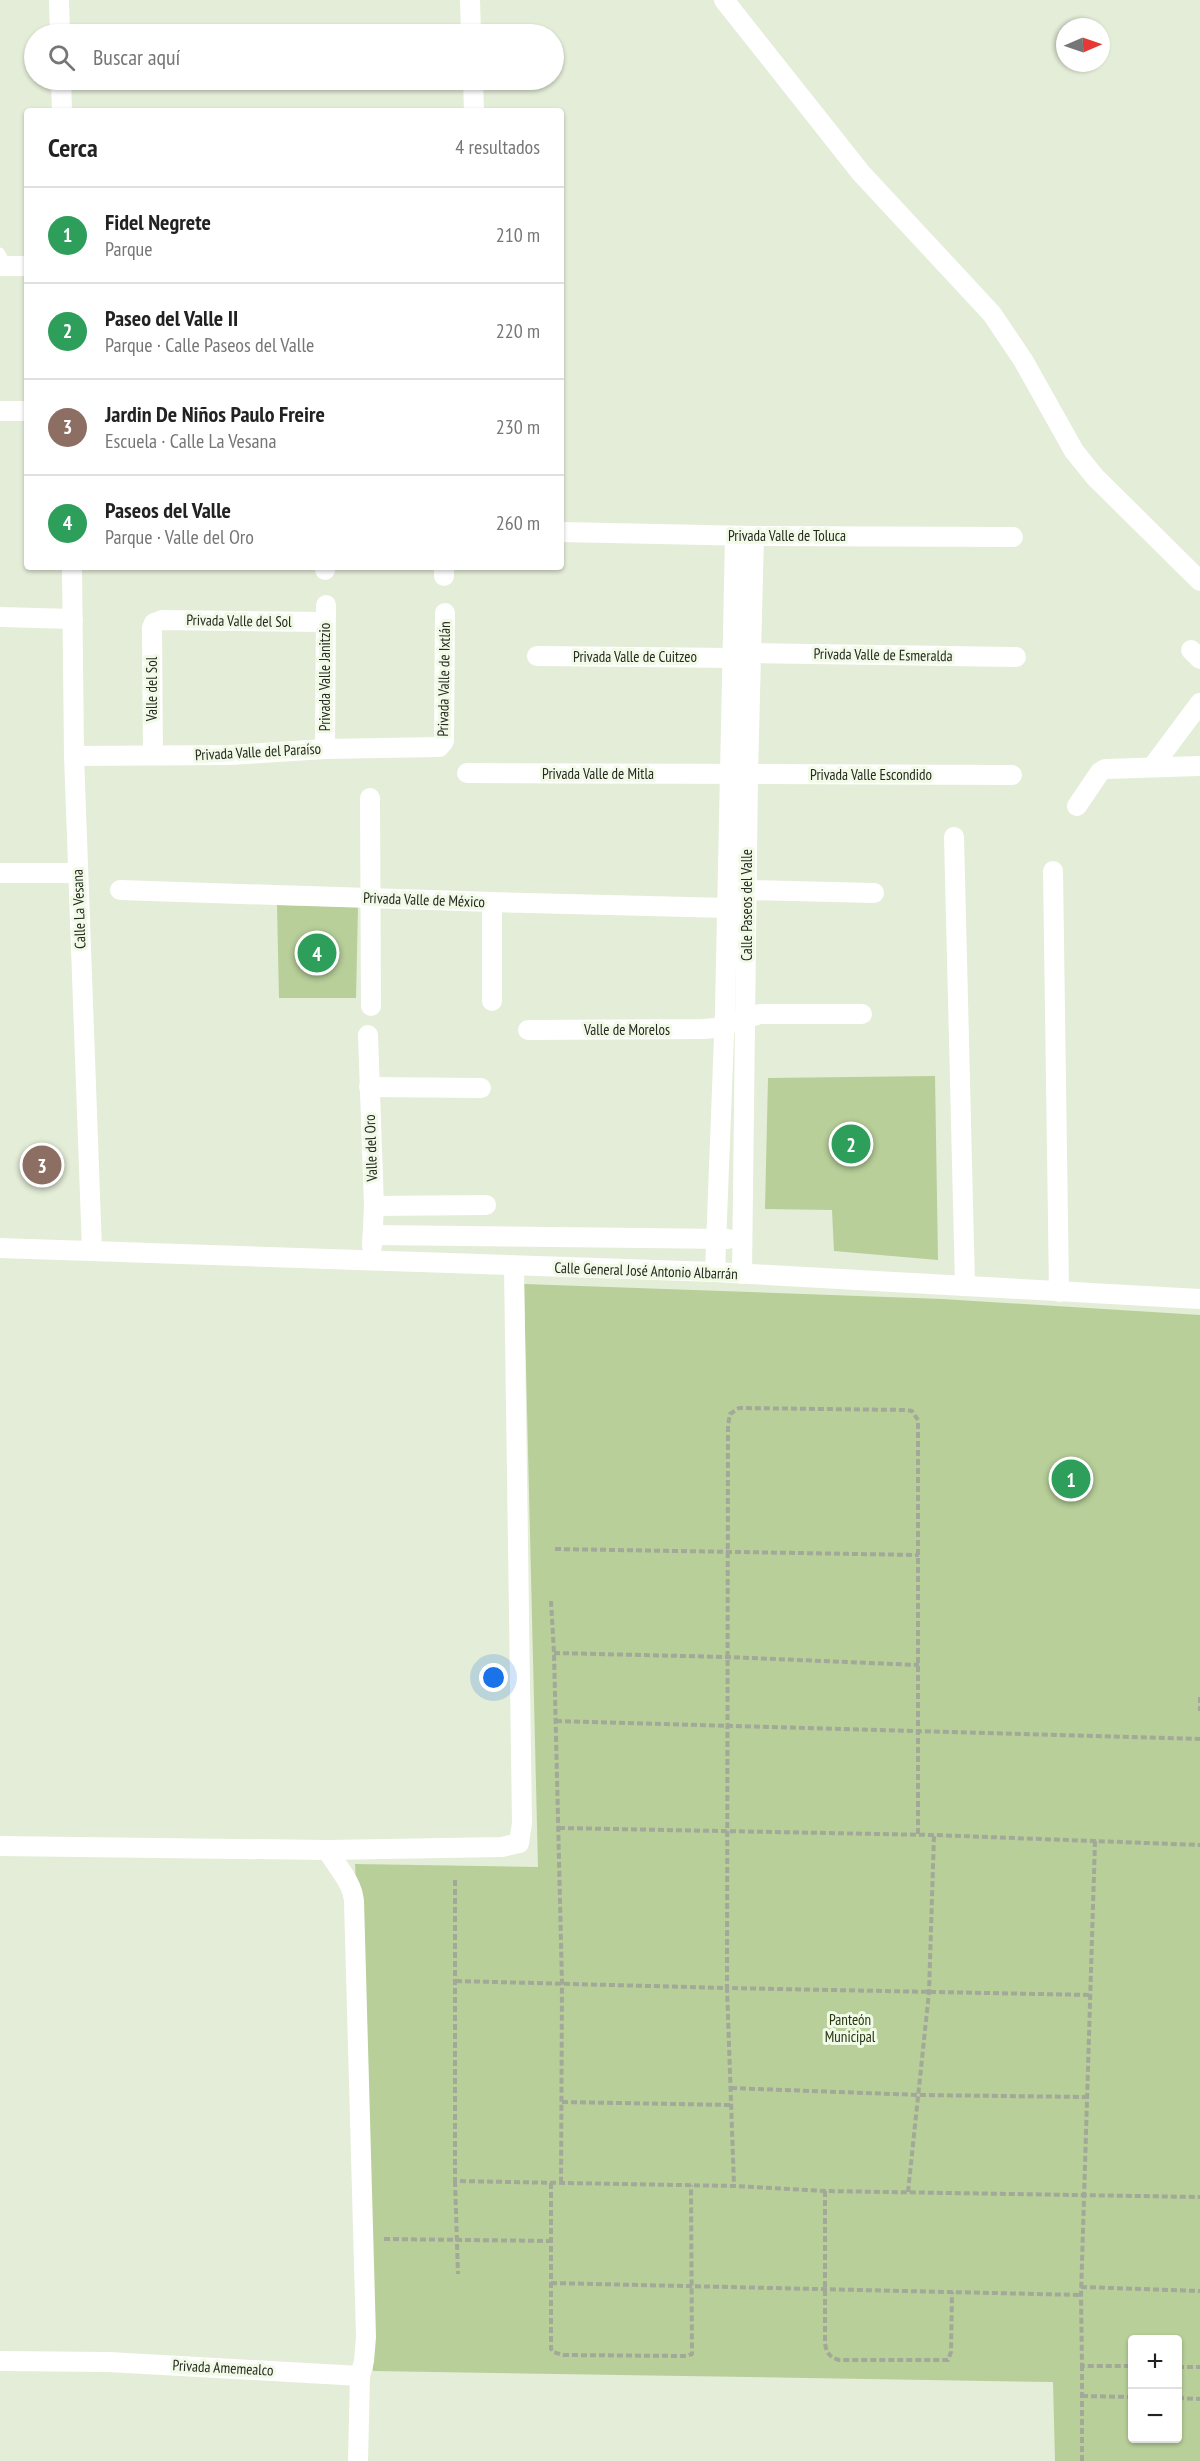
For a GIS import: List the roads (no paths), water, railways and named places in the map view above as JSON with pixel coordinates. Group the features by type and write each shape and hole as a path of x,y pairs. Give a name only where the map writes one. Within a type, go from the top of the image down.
{"street":[{"path":"59,0 60,24"},
{"path":"470,0 471,24"},
{"path":"724,0 867,181 992,314 1023,360 1074,451 1095,477 1200,581"},
{"path":"61,90 62,108"},
{"path":"473,90 474,108"},
{"path":"0,411 24,411"},
{"name":"Privada Valle de Toluca","path":"564,532 745,536 1013,537"},
{"name":"Calle Paseos del Valle","path":"716,1272 728,908 739,774 745,536"},
{"name":"Calle La Vesana","path":"72,570 74,756 92,1250"},
{"name":"Privada Valle de Ixtlán","path":"442,745 445,613"},
{"name":"Privada Valle del Sol","path":"154,623 162,620 326,614"},
{"name":"Privada Valle Janitzio","path":"325,749 326,614"},
{"path":"0,617 73,619"},
{"name":"Valle del Sol","path":"153,755 152,628 154,623"},
{"name":"Privada Valle de Cuitzeo","path":"537,656 742,655"},
{"name":"Privada Valle de Esmeralda","path":"742,655 1016,657"},
{"path":"1153,766 1200,703"},
{"name":"Privada Valle del Paraíso","path":"74,756 269,754 325,749 434,748 442,745"},
{"path":"1077,806 1100,772 1105,769 1200,766"},
{"name":"Privada Valle de Mitla","path":"467,773 739,774"},
{"name":"Calle Paseos del Valle","path":"739,774 747,890 742,1274"},
{"name":"Privada Valle Escondido","path":"739,774 1012,775"},
{"path":"370,798 370,1006"},
{"path":"954,837 965,1285"},
{"path":"1053,871 1059,1292"},
{"path":"0,873 78,873"},
{"name":"Privada Valle de México","path":"120,890 492,903 728,908"},
{"path":"747,890 874,892"},
{"path":"492,903 492,1001"},
{"name":"Valle de Morelos","path":"528,1030 703,1029 725,1026 760,1014 862,1014"},
{"name":"Valle del Oro","path":"368,1035 374,1206 372,1261"},
{"path":"369,1087 481,1088"},
{"path":"374,1206 486,1205"},
{"path":"373,1235 743,1239"},
{"name":"Calle General José Antonio Albarrán","path":"0,1248 716,1272 1200,1299"},
{"path":"0,1846 327,1850 502,1847 515,1845 521,1839 514,1267"},
{"path":"327,1850 340,1873 351,1885 354,1901 366,2337 360,2376 358,2461"},
{"name":"Privada Amemealco","path":"0,2361 109,2362 360,2376"}],"place":[{"name":"Paseos del Valle","path":"317,953"},
{"name":"Paseo del Valle II","path":"851,1144"},
{"name":"Jardin De Niños Paulo Freire","path":"42,1165"},
{"name":"Fidel Negrete","path":"1071,1479"}],"park label":[{"name":"Panteón Municipal","path":"850,2028"}]}
